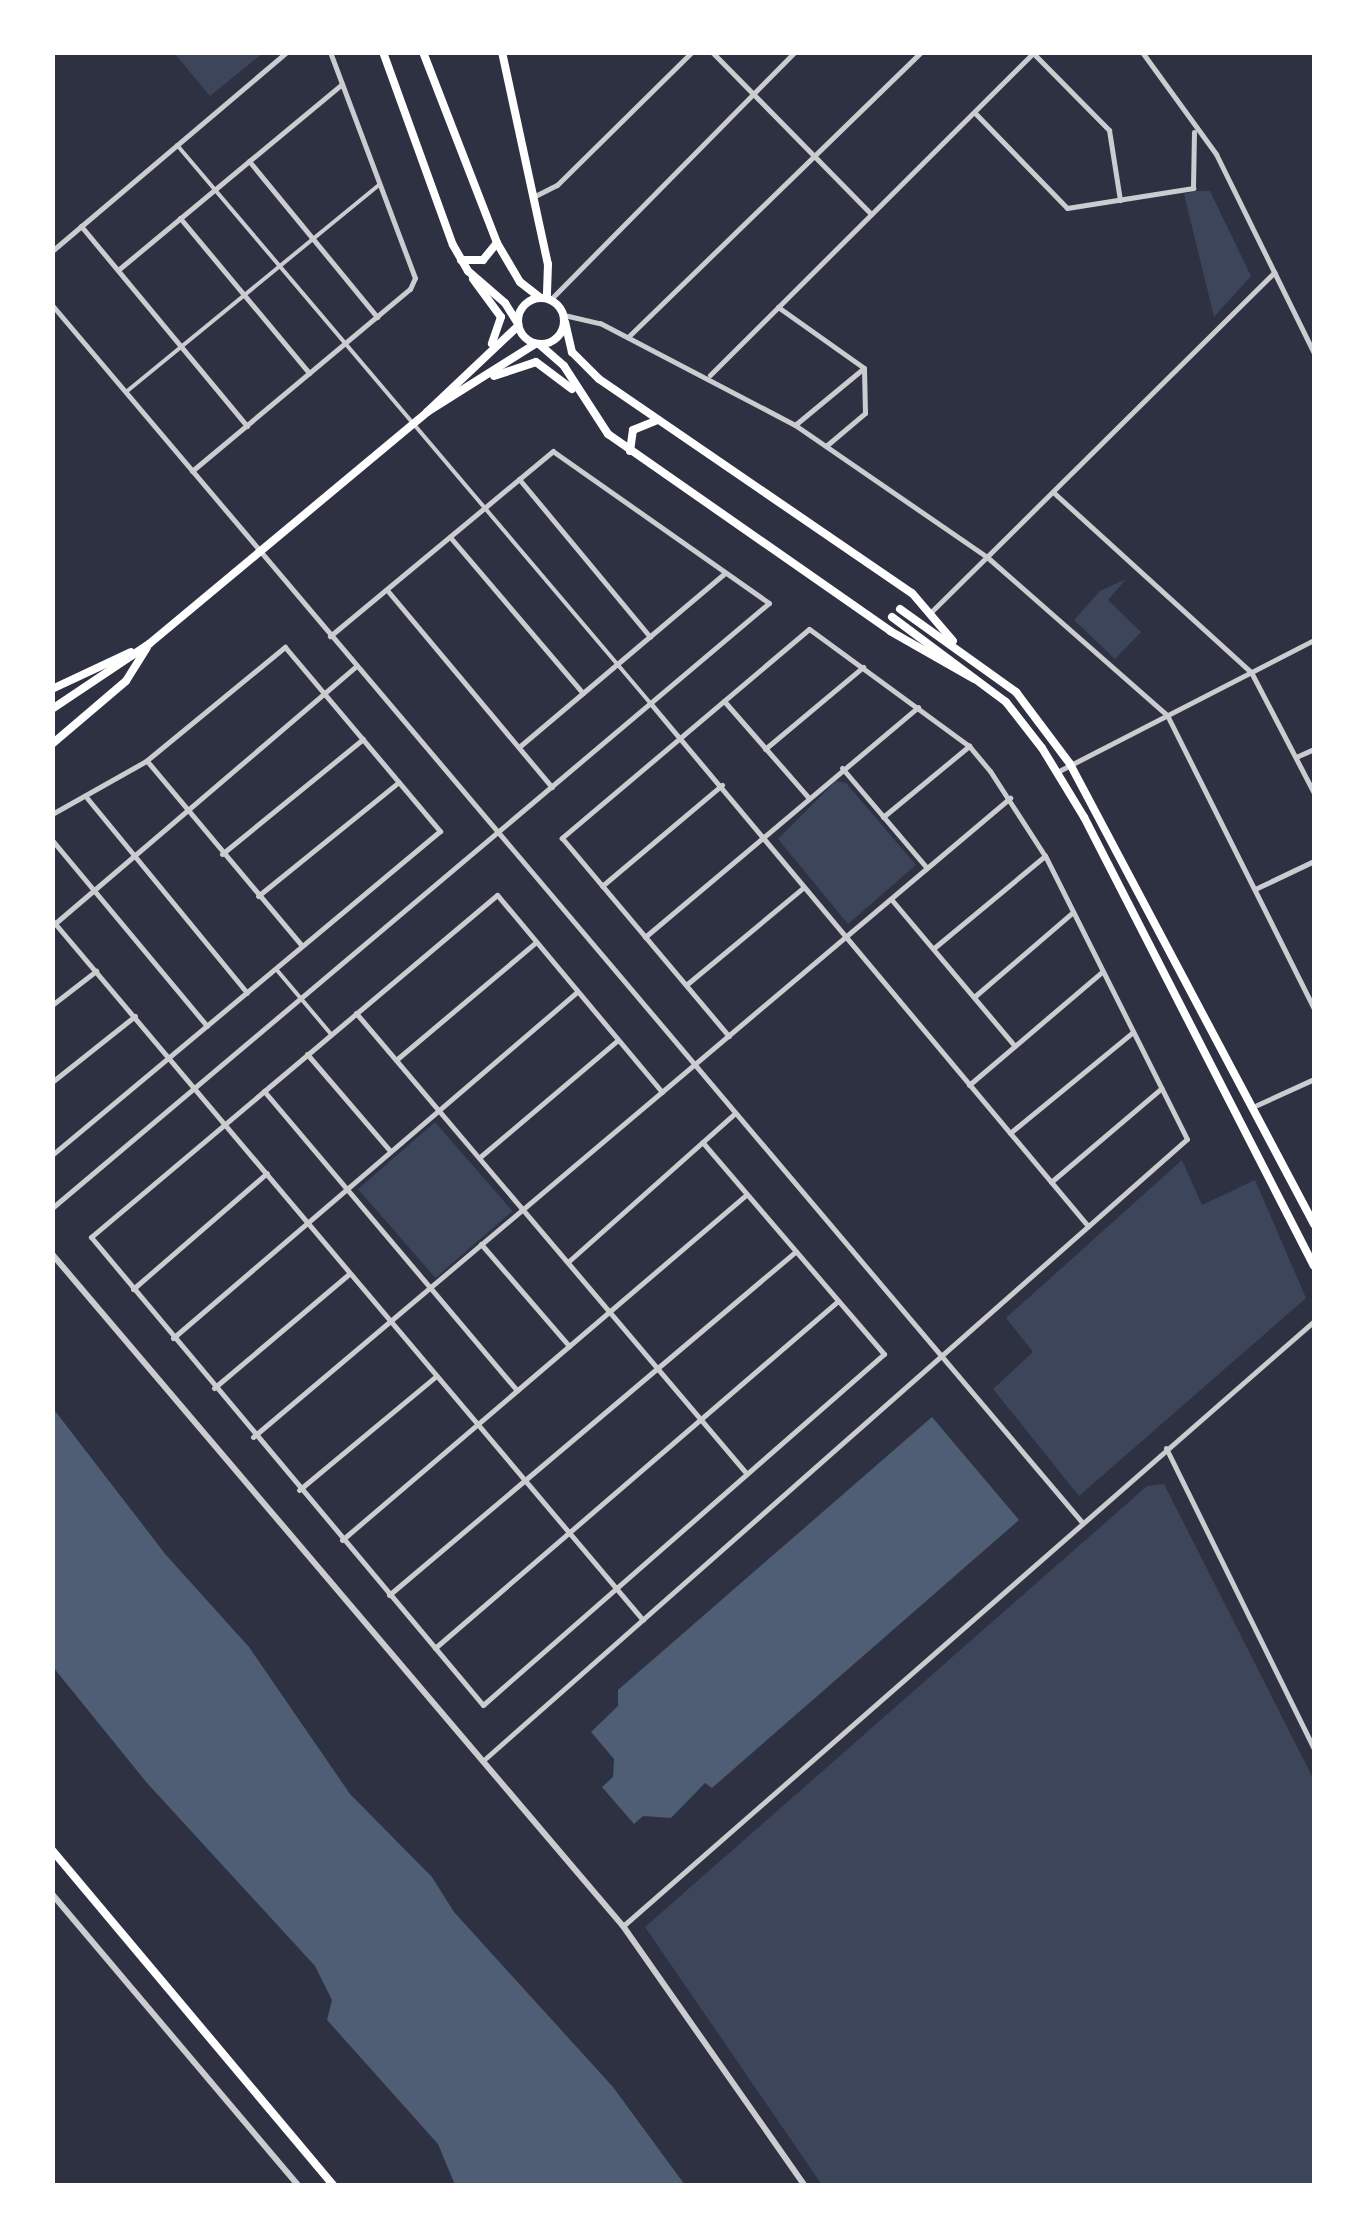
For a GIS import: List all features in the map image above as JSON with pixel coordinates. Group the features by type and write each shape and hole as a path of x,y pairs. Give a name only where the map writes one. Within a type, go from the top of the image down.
{"main road":[{"path":"383,52 461,260 501,317 481,356"},
{"path":"422,52 498,243 520,282 546,298 564,318 581,362 658,420 912,593 963,652"},
{"path":"502,52 548,264 546,298"},
{"path":"461,260 483,260 498,243"},
{"path":"468,271 498,296 537,344 564,366 576,394"},
{"path":"55,708 149,644 427,412 481,356 518,325 525,303 546,298"},
{"path":"478,385 537,344 559,336 564,318"},
{"path":"427,412 529,361 550,366 630,451 890,631 984,684"},
{"path":"630,451 633,430 658,420"},
{"path":"900,609 1016,692 1070,764 1257,1106 1314,1224"},
{"path":"892,617 1006,702 1057,772 1314,1266"},
{"path":"52,689 149,644"},
{"path":"52,744 126,681 149,644"},
{"path":"52,1850 334,2186"}],"street":[{"path":"52,250 287,52"},
{"path":"192,471 377,317 414,278 330,52"},
{"path":"532,197 557,186 692,52"},
{"path":"712,52 871,214"},
{"path":"546,298 795,52"},
{"path":"628,337 921,52"},
{"path":"1142,52 1171,85 1194,129 1216,154 1314,354"},
{"path":"710,375 1033,53 1109,130 1120,200"},
{"path":"118,270 342,84"},
{"path":"974,112 1058,194 1063,208 1193,188 1194,129"},
{"path":"177,145 722,785 803,888 1088,1226"},
{"path":"249,162 377,317"},
{"path":"126,392 380,184"},
{"path":"180,218 310,373"},
{"path":"81,226 248,426"},
{"path":"929,614 1275,272"},
{"path":"52,305 1082,1522"},
{"path":"778,307 864,368"},
{"path":"564,318 628,337 710,375 795,424 988,557 1167,714 1314,1008"},
{"path":"795,424 864,368"},
{"path":"826,446 865,413 864,368"},
{"path":"52,1208 769,603 553,451 330,636"},
{"path":"519,479 650,637"},
{"path":"1053,492 1252,672 1314,793"},
{"path":"450,537 583,694"},
{"path":"519,747 725,573"},
{"path":"387,590 553,787"},
{"path":"486,1758 1187,1139 1045,856 1010,798 970,746 809,629 562,838 728,1036"},
{"path":"1057,772 1314,640"},
{"path":"52,814 87,798 146,760 285,646 440,831 52,1156"},
{"path":"356,666 53,923 197,1088 644,1620"},
{"path":"765,749 864,666"},
{"path":"724,701 808,797"},
{"path":"645,937 918,706"},
{"path":"222,854 362,738"},
{"path":"883,816 970,746"},
{"path":"1296,758 1314,749"},
{"path":"146,760 185,812 302,946"},
{"path":"842,768 928,868"},
{"path":"258,896 399,782"},
{"path":"602,886 722,785"},
{"path":"87,798 247,993"},
{"path":"253,1437 1010,798"},
{"path":"52,840 207,1026"},
{"path":"934,948 1045,856"},
{"path":"1255,890 1314,861"},
{"path":"686,986 803,888"},
{"path":"662,1092 497,894 91,1237 253,1437 484,1705 884,1354 702,1142"},
{"path":"890,899 1016,1046"},
{"path":"974,997 1072,914"},
{"path":"396,1060 536,942"},
{"path":"276,969 331,1034"},
{"path":"52,1006 96,970"},
{"path":"969,1085 1102,972"},
{"path":"173,1338 578,991"},
{"path":"356,1013 747,1474"},
{"path":"52,1082 135,1016"},
{"path":"1010,1133 1133,1032"},
{"path":"480,1157 618,1040"},
{"path":"308,1054 391,1151"},
{"path":"1257,1106 1314,1079"},
{"path":"1051,1182 1162,1088"},
{"path":"264,1091 517,1390"},
{"path":"569,1261 735,1114"},
{"path":"134,1289 267,1172"},
{"path":"342,1540 747,1194"},
{"path":"482,1244 569,1346"},
{"path":"389,1595 796,1252"},
{"path":"52,1254 486,1758 623,1926 805,2186"},
{"path":"214,1388 350,1274"},
{"path":"435,1648 838,1301"},
{"path":"623,1926 1314,1322"},
{"path":"298,1490 436,1376"},
{"path":"1166,1448 1314,1749"},
{"path":"52,1894 299,2186"}],"shaded area":[{"path":"174,53 263,53 210,96"},
{"path":"1210,191 1251,276 1214,317 1184,194"},
{"path":"1126,579 1108,600 1141,632 1115,659 1074,620 1100,591"},
{"path":"836,781 846,783 916,865 848,924 778,839"},
{"path":"435,1122 512,1211 435,1278 358,1189"},
{"path":"1182,1160 1202,1205 1255,1180 1306,1298 1079,1496 993,1389 1033,1352 1006,1318"},
{"path":"52,1407 166,1555 249,1647 350,1794 432,1877 454,1912 613,2087 685,2185 455,2185 438,2144 327,2020 332,2000 315,1966 147,1783 53,1667"},
{"path":"932,1417 1019,1520 712,1788 705,1783 671,1818 643,1816 634,1824 602,1787 613,1777 614,1759 591,1732 618,1706 618,1690"},
{"path":"1164,1484 1314,1780 1314,2185 822,2185 645,1927 1147,1486"}]}
